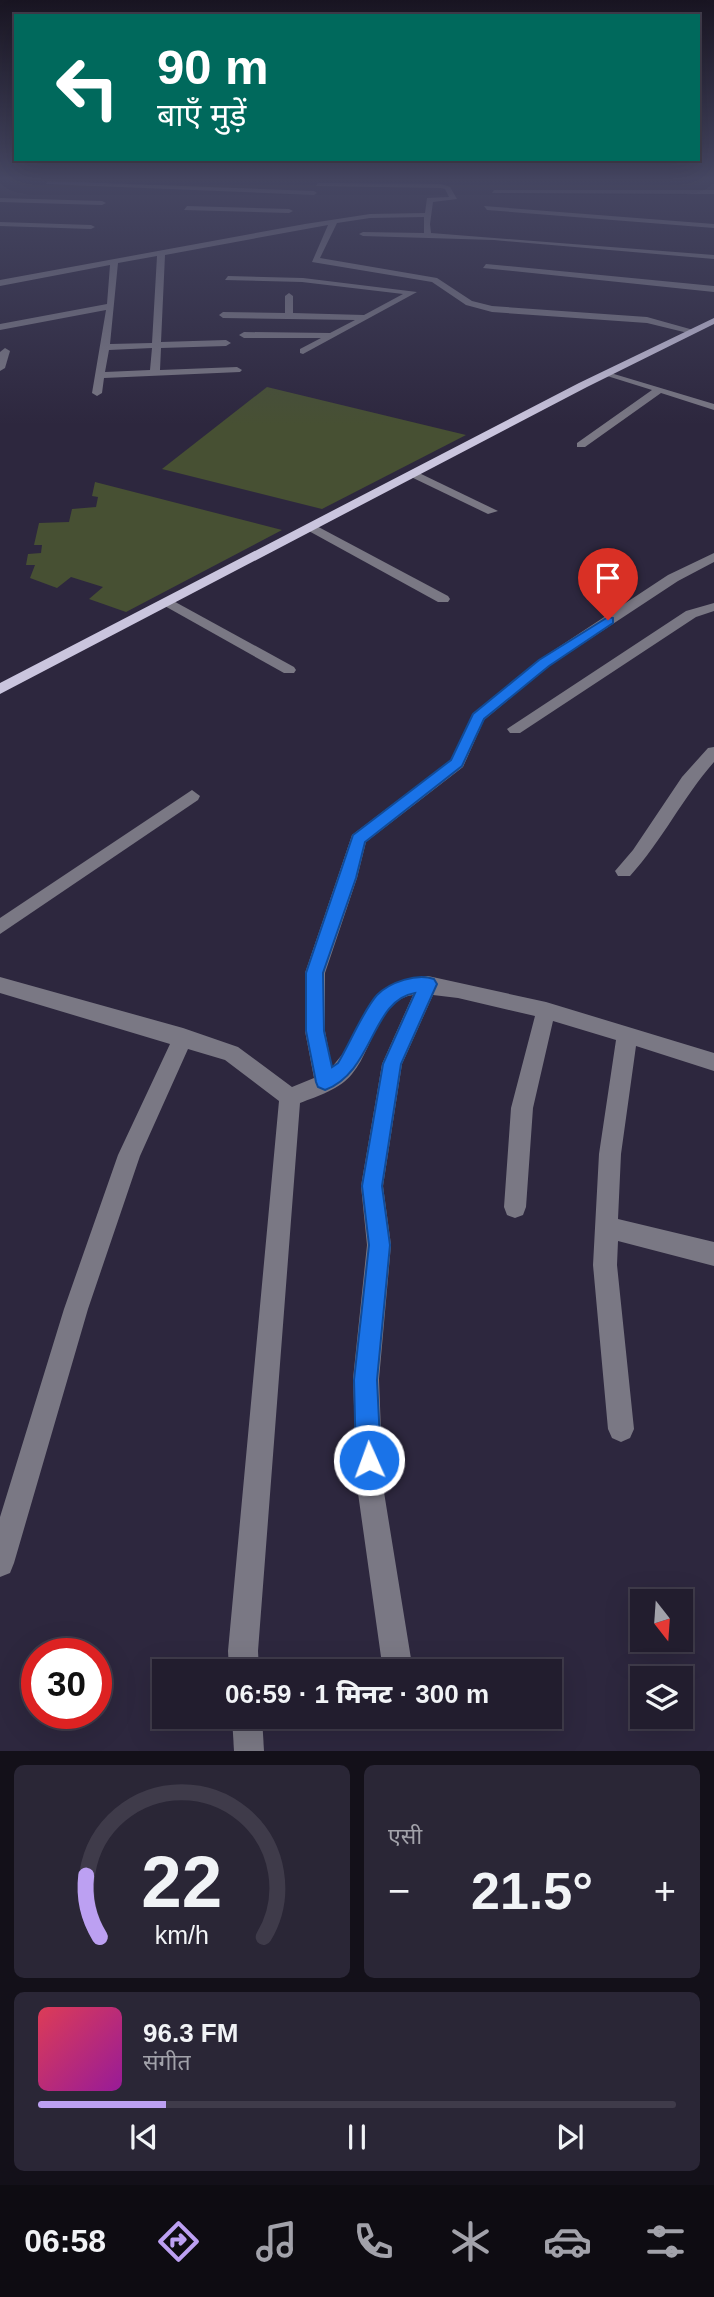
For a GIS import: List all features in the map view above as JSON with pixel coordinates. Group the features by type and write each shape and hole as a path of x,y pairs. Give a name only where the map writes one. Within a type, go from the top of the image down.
{"main road":[{"path":"0,689 607,373 714,321"}],"street":[{"path":"0,283 121,262"},
{"path":"155,373 161,262"},
{"path":"303,280 314,262"},
{"path":"325,262 434,280 470,303 492,309 647,320 692,331"},
{"path":"97,393 111,306 114,263"},
{"path":"486,266 714,289"},
{"path":"228,278 303,280 412,292"},
{"path":"303,351 434,280"},
{"path":"289,296 289,315"},
{"path":"0,327 111,306"},
{"path":"223,315 366,317"},
{"path":"244,335 332,335"},
{"path":"104,347 226,343"},
{"path":"0,368 5,352"},
{"path":"100,375 237,370"},
{"path":"607,373 714,407"},
{"path":"581,445 659,390"},
{"path":"413,474 492,510"},
{"path":"311,527 443,599"},
{"path":"325,1082 315,1031 315,973 348,878 358,839 457,763 478,717 544,663 673,578 712,562"},
{"path":"168,602 289,670"},
{"path":"515,729 691,614 714,607"},
{"path":"624,870 639,855 688,781 714,752"},
{"path":"0,927 192,796"},
{"path":"396,1659 370,1486 366,1380 379,1245 372,1186 392,1064 428,984"},
{"path":"290,1097 325,1082 345,1069 384,1000 402,988 428,984 546,1010 714,1062"},
{"path":"0,985 231,1053 290,1097"},
{"path":"515,1208 522,1108 546,1010"},
{"path":"621,1429 605,1265 610,1154 626,1035"},
{"path":"0,1563 76,1309 129,1155 183,1037"},
{"path":"243,1659 290,1097"},
{"path":"607,1227 714,1254"},
{"path":"248,1729 249,1751"}],"green space":[{"path":"267,387 466,435 322,509 162,469"},
{"path":"95,482 282,530 126,612 89,599 103,587 71,577 57,588 30,578 35,565 26,565 28,554 41,553 42,545 34,545 39,523 69,522 72,509 96,507 98,497 92,496"}],"route":[{"path":"369,1460 366,1380 379,1245 372,1186 392,1064 428,984 402,988 384,1000 345,1069 325,1082 315,1031 315,973 348,878 358,839 457,763 478,717 544,663 608,620"}]}
